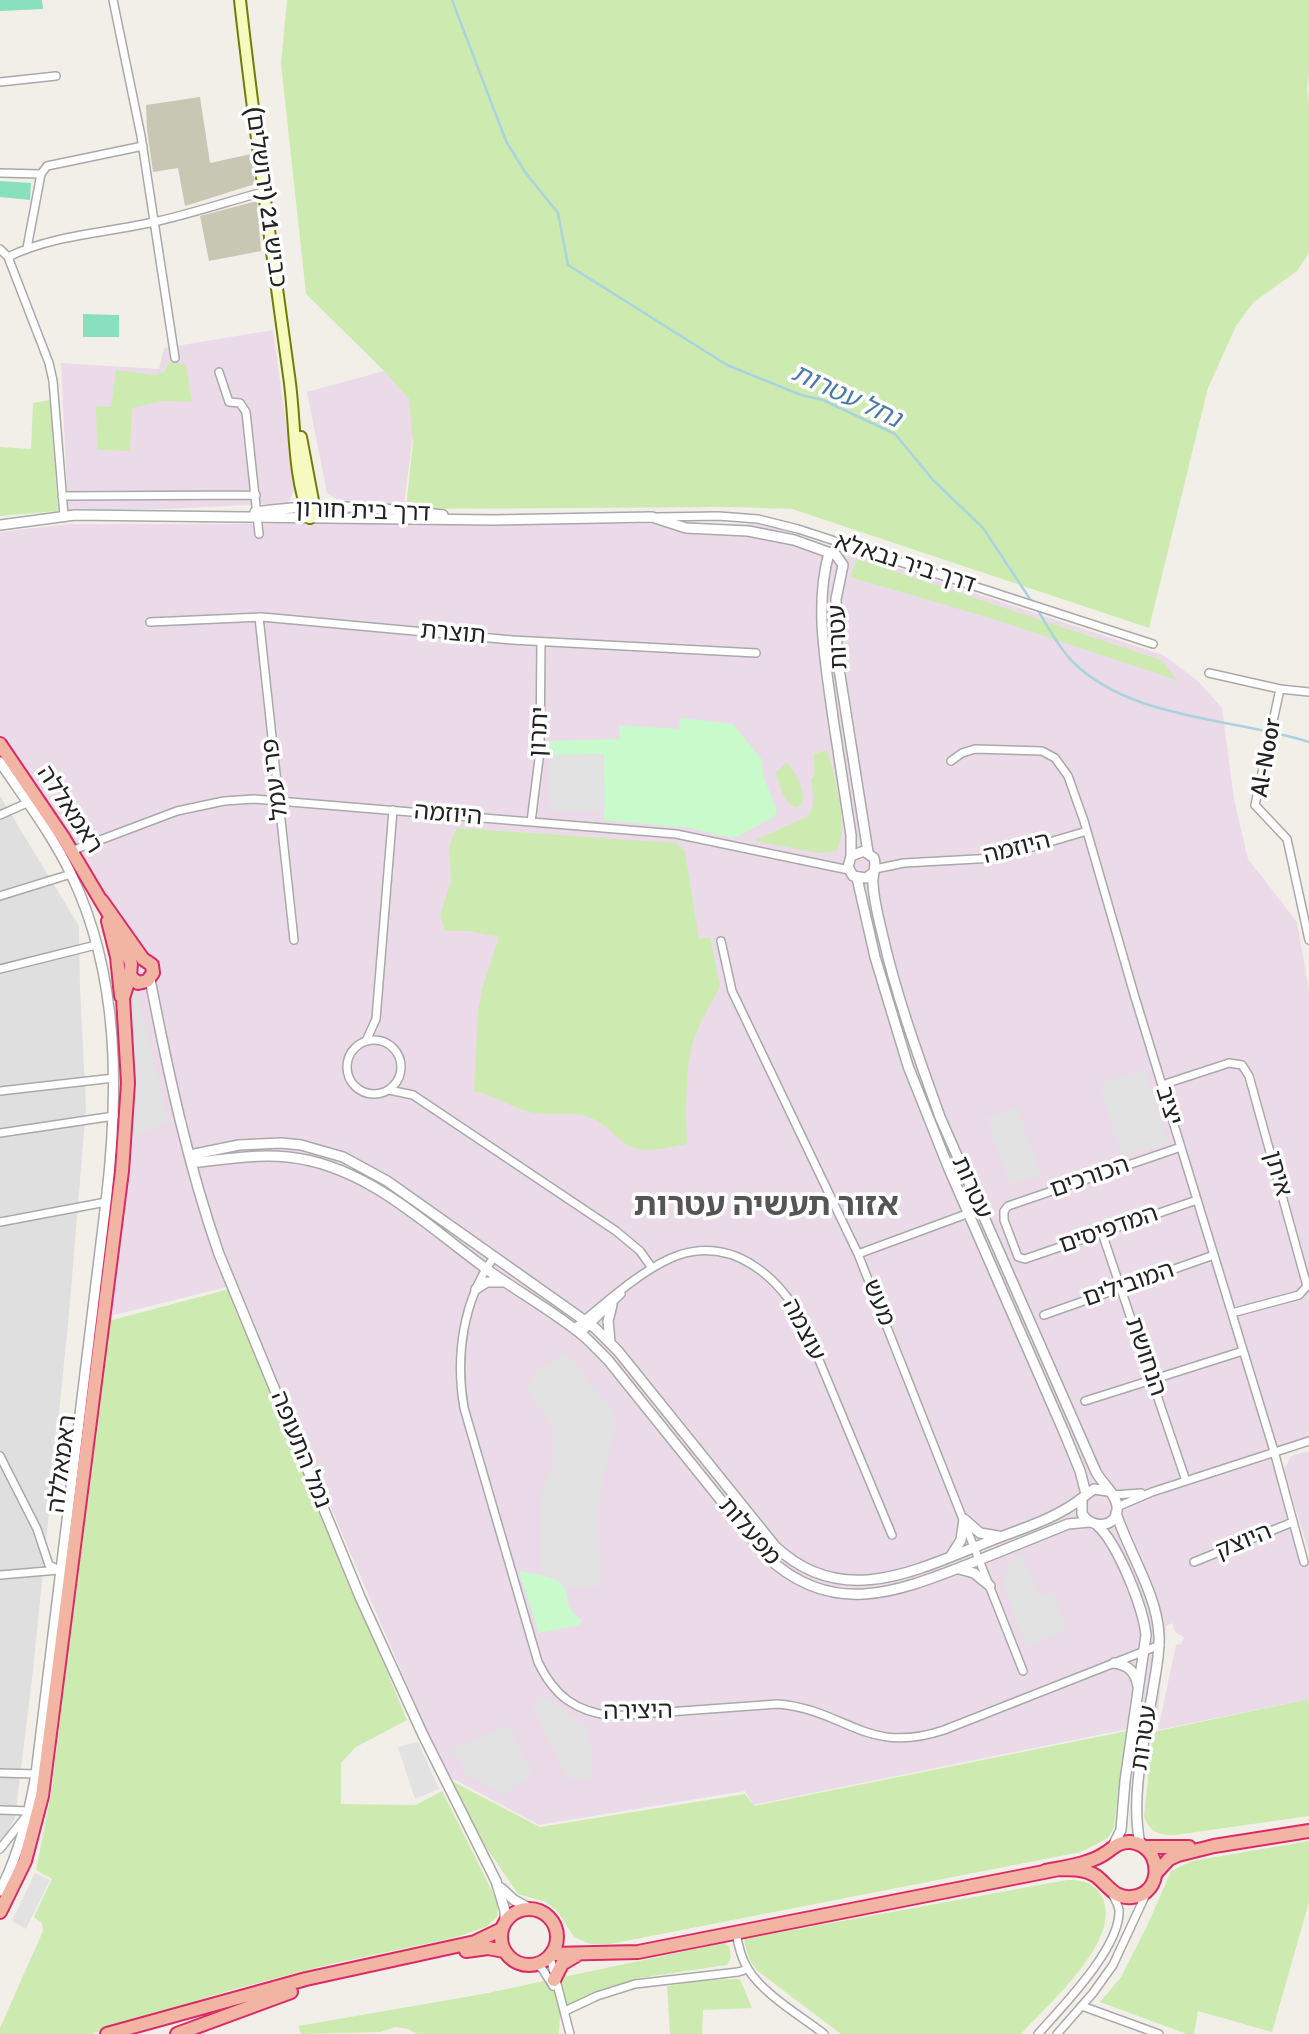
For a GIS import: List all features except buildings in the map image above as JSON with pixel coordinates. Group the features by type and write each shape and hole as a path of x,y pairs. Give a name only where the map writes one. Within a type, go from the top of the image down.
{"highway":[{"name":"ראמאללה","path":"0,744 102,901 153,969 137,977 125,995 123,1014 128,1083 122,1171 46,1772 30,1845 0,1912"},
{"name":"ראמאללה","path":"102,901 122,938 137,977"},
{"path":"102,901 117,957 123,1014"},
{"path":"137,977 138,959 143,959"},
{"path":"1045,1871 1083,1871 1097,1877 1117,1895 1133,1897 1147,1890 1156,1873 1169,1859 1178,1855 1214,1846 1309,1831"},
{"path":"503,1926 501,1940 504,1951 517,1963 537,1964 551,1955 638,1952 1045,1871 1082,1862 1126,1842 1142,1846 1214,1846"},
{"path":"1142,1846 1154,1858 1156,1873"},
{"path":"1107,1887 1101,1868 1110,1850"},
{"path":"107,2034 475,1942 503,1926 516,1912 531,1909 550,1918 556,1929 558,1937 551,1955"},
{"path":"558,1937 570,1947 584,1953"},
{"path":"177,2034 285,1990 455,1953 488,1948 504,1951"},
{"path":"554,1980 562,1964 572,1956 584,1953"}],"main road":[{"name":"כביש 21 (ירושלים)","path":"240,0 262,192 310,519"}],"street":[{"path":"113,0 143,146 175,358"},
{"path":"0,82 57,76"},
{"path":"27,248 41,174 47,166 143,146"},
{"path":"0,173 41,174"},
{"path":"8,257 27,248 154,222 262,192"},
{"path":"0,249 8,257 49,363 53,381 64,516"},
{"path":"219,372 229,402 240,403 246,412 259,534"},
{"path":"287,508 305,481 322,500 339,507"},
{"path":"62,496 256,495"},
{"name":"דרך בית חורון","path":"0,525 64,516 232,516 309,506 383,509 494,520"},
{"name":"דרך בית חורון","path":"257,514 310,519 652,517"},
{"name":"דרך ביר נבאלא","path":"652,517 718,516 758,519 798,529 1153,644"},
{"path":"652,517 686,528 759,533 794,540 829,553"},
{"name":"עטרות","path":"850,858 851,835 824,657 823,608 825,568 829,553 836,555 843,565 836,598 837,656 871,855"},
{"name":"תוצרת","path":"150,622 259,617 541,642 756,653"},
{"name":"פרי עמל","path":"259,617 294,940"},
{"name":"יתרון","path":"531,822 540,751 541,642"},
{"path":"1209,673 1280,689 1309,692"},
{"name":"Al-Noor","path":"1280,689 1255,805 1287,839 1309,940"},
{"name":"יציב","path":"951,761 962,753 975,749 1042,751 1060,762 1068,776 1087,831 1274,1451 1304,1562"},
{"path":"0,762 56,845 85,907 109,1005 114,1078 114,1116 106,1202 36,1773 17,1852 0,1891"},
{"name":"היוזמה","path":"71,852 148,821 198,806 254,799 695,836 849,870"},
{"path":"0,815 27,803"},
{"path":"366,1041 376,1019 393,810"},
{"name":"היוזמה","path":"874,871 904,863 995,858 1087,831"},
{"path":"859,851 871,855 874,871 866,878 857,878 849,870 850,858 859,851"},
{"name":"היוזמה","path":"871,855 904,863"},
{"name":"היוזמה","path":"830,865 850,858"},
{"name":"עטרות","path":"874,871 874,891 887,954 905,1017 940,1117 1096,1472 1110,1493"},
{"path":"0,896 71,874"},
{"name":"עטרות","path":"857,878 874,957 908,1066 968,1214 1065,1432 1080,1471 1084,1496"},
{"name":"מעש","path":"721,941 735,999 858,1254 1023,1671"},
{"path":"0,969 96,945"},
{"name":"נמל התעופה","path":"137,977 154,1000 167,1066 219,1254 360,1597 423,1735 496,1881 505,1911 503,1926"},
{"path":"376,1019 383,1042 398,1055 401,1065 400,1075 389,1090 369,1094 355,1088 349,1079 346,1064 349,1054 356,1046 366,1041 383,1042"},
{"name":"איתן","path":"1162,1085 1229,1063 1242,1065 1249,1076 1307,1286 1299,1295 1232,1313"},
{"path":"400,1075 413,1095"},
{"path":"0,1091 114,1078"},
{"path":"389,1090 413,1095 616,1231 640,1251 652,1268"},
{"path":"0,1133 114,1116"},
{"name":"מפעלות","path":"191,1159 239,1146 281,1143 301,1145 343,1157 387,1181 588,1322 610,1343 775,1546 797,1564 820,1574 865,1581 894,1577 1059,1512 1084,1496"},
{"name":"הכורכים","path":"1021,1259 1017,1255 1003,1213 1010,1205 1181,1147"},
{"name":"מפעלות","path":"191,1159 265,1156 306,1159 328,1165 377,1189 578,1331 608,1360 765,1555 790,1576 816,1588 865,1594 909,1587 1069,1524 1093,1524"},
{"name":"המדפיסים","path":"1021,1259 1197,1200"},
{"path":"0,1222 106,1202"},
{"path":"858,1254 980,1209"},
{"name":"הנחושת","path":"1102,1233 1186,1481"},
{"name":"עוצמה","path":"578,1331 652,1268 680,1255 694,1252 721,1253 753,1264 777,1283 804,1324 892,1535"},
{"name":"המובילים","path":"1044,1315 1214,1255"},
{"name":"היצירה","path":"494,1257 476,1289 465,1327 460,1373 464,1408 538,1662 553,1688 575,1706 599,1715 613,1716 796,1705 867,1734 904,1739 944,1730 1160,1646"},
{"path":"476,1289 487,1282 507,1282"},
{"name":"עוצמה","path":"588,1322 612,1305 626,1288"},
{"path":"610,1343 608,1321 612,1305"},
{"path":"1085,1401 1243,1351"},
{"path":"1152,1492 1110,1493 1094,1489 1084,1496 1082,1514 1093,1524 1106,1524 1117,1510 1152,1492 1309,1441"},
{"path":"0,1456 37,1529 49,1565 59,1570"},
{"path":"1110,1493 1117,1510"},
{"name":"עטרות","path":"1117,1510 1125,1539 1156,1611 1160,1646 1139,1782 1137,1824 1142,1846"},
{"path":"964,1519 981,1533 1003,1535"},
{"path":"951,1556 961,1540 964,1519"},
{"name":"היוצק","path":"1194,1562 1293,1522"},
{"name":"עטרות","path":"1093,1524 1113,1545 1143,1615 1145,1650 1125,1781 1121,1830 1110,1850"},
{"path":"957,1569 974,1573 990,1586"},
{"path":"0,1575 59,1570"},
{"path":"1114,1663 1123,1664 1134,1673 1139,1692"},
{"path":"0,1773 36,1773"},
{"path":"0,1810 29,1811"},
{"path":"0,1849 29,1811"},
{"name":"נמל התעופה","path":"496,1881 514,1900 531,1909"},
{"path":"1038,2034 1092,1971 1110,1941 1119,1908 1107,1887"},
{"path":"1057,2034 1113,1965 1147,1890"},
{"path":"735,1931 748,1969 776,1998 824,2034"},
{"path":"551,1955 554,1980 570,2034"},
{"path":"537,1964 559,1996"},
{"path":"565,2011 597,1996 635,1984 748,1969"},
{"path":"1082,2006 1159,2034"}],"shaded area":[{"path":"200,97 210,163 251,154 255,184 185,206 178,168 153,172 146,105"},
{"path":"257,201 261,251 209,261 200,216"},
{"path":"273,330 295,488 288,503 166,509 68,510 61,363 159,369 164,348"},
{"path":"391,369 416,411 404,505 343,503 327,493 307,392"},
{"path":"69,524 764,524 1163,655 1198,681 1222,708 1234,799 1248,859 1297,922 1309,991 1309,1442 1277,1452 1309,1567 1309,1699 1158,1730 1176,1645 1181,1644 1184,1637 1175,1632 1172,1623 1166,1626 1157,1723 753,1805 745,1791 539,1825 446,1775 235,1285 106,1317 131,1005 144,951 62,822 0,735 0,532"},
{"path":"604,754 605,811 550,812 549,755"},
{"path":"0,796 79,926 86,1107 69,1314 33,1670 15,1818 0,1846"},
{"path":"136,993 141,1007 168,1123 134,1136 134,1086 128,996"},
{"path":"1145,1069 1168,1143 1121,1157 1099,1084"},
{"path":"1017,1107 1041,1174 1010,1185 986,1118"},
{"path":"565,1352 613,1410 615,1426 598,1505 599,1587 566,1587 561,1578 540,1573 541,1494 553,1459 554,1444 551,1426 526,1389 535,1372"},
{"path":"1309,1451 1309,1553 1284,1470 1291,1456"},
{"path":"1023,1555 1039,1597 1053,1592 1067,1630 1026,1648 1003,1584 1008,1566 1015,1558"},
{"path":"542,1694 577,1720 588,1724 593,1779 568,1779 532,1706"},
{"path":"509,1725 533,1774 503,1797 467,1774 451,1749"},
{"path":"418,1742 439,1789 415,1799 398,1747"},
{"path":"35,1873 50,1880 26,1929 12,1921"}],"green space":[{"path":"0,0 42,0 43,9 0,11"},
{"path":"287,0 1309,0 1309,253 1297,271 1254,302 1236,326 1208,388 1149,628 792,509 406,509 413,442 409,399 306,294 281,64"},
{"path":"0,181 31,183 30,200 0,197"},
{"path":"83,314 119,315 119,337 83,337"},
{"path":"169,362 186,365 192,402 161,401 132,408 130,451 97,450 96,406 111,407 116,370 155,375 164,372"},
{"path":"50,400 58,511 0,516 0,447 31,449 33,403"},
{"path":"857,559 1161,660 1177,680 993,619 850,577"},
{"path":"680,718 733,724 762,760 763,775 777,811 774,817 737,837 690,828 604,820 603,754 547,756 547,741 620,739 619,725 679,729"},
{"path":"828,750 841,816 842,830 836,851 819,853 754,841 808,816 813,803 811,780 814,776 814,754"},
{"path":"787,762 801,787 802,805 796,808 785,798 775,773"},
{"path":"457,828 676,843 685,852 699,939 710,936 720,987 700,1024 692,1046 687,1082 687,1144 655,1150 639,1149 624,1143 604,1125 589,1117 527,1111 474,1091 478,1011 482,989 499,937 469,931 445,931 440,915 451,881 449,846"},
{"path":"229,1289 407,1720 356,1747 341,1763 341,1804 416,1805 442,1791 492,1891 498,1905 497,1917 486,1927 453,1938 331,1964 231,1990 91,2034 0,2034 0,2028 43,1931 42,1923 34,1917 52,1879 36,1870 52,1790 105,1322"},
{"path":"519,1571 561,1583 571,1610 582,1620 579,1625 539,1633"},
{"path":"1309,1699 1309,1816 1175,1835 1160,1834 1149,1827 1144,1817 1153,1732"},
{"path":"1127,1731 1114,1827 1108,1838 1081,1852 610,1944 590,1944 574,1937 557,1911 546,1902 518,1894 473,1828 448,1779 540,1827 745,1794 754,1806"},
{"path":"1309,1841 1309,1902 1272,2032 1198,2011 1194,2034 1187,2034 1100,2002 1121,1977 1171,1871 1192,1861"},
{"path":"1067,1880 1087,1883 1099,1892 1106,1914 1102,1932 1080,1970 1021,2034 841,2034 759,1972 747,1953 744,1939"},
{"path":"724,1943 729,1946 731,1958 727,1965 639,1978 601,1990 566,2009 560,2016 559,2034 417,2034 395,2027 381,2032 301,2034 298,2026 483,1994"},
{"path":"740,1979 752,2008 703,2010 702,2034 670,2034 667,1986 703,1980"}],"waterway":[{"name":"נחל עטרות","path":"452,0 506,141 525,172 558,213 568,265 727,365 801,395 823,400 895,434 933,480 983,528 1032,602"},
{"name":"נחל עטרות","path":"1036,607 1057,643 1072,661 1096,680 1123,695 1184,715 1309,742"}],"district":[{"name":"אזור תעשיה עטרות","path":"766,1207"}]}
